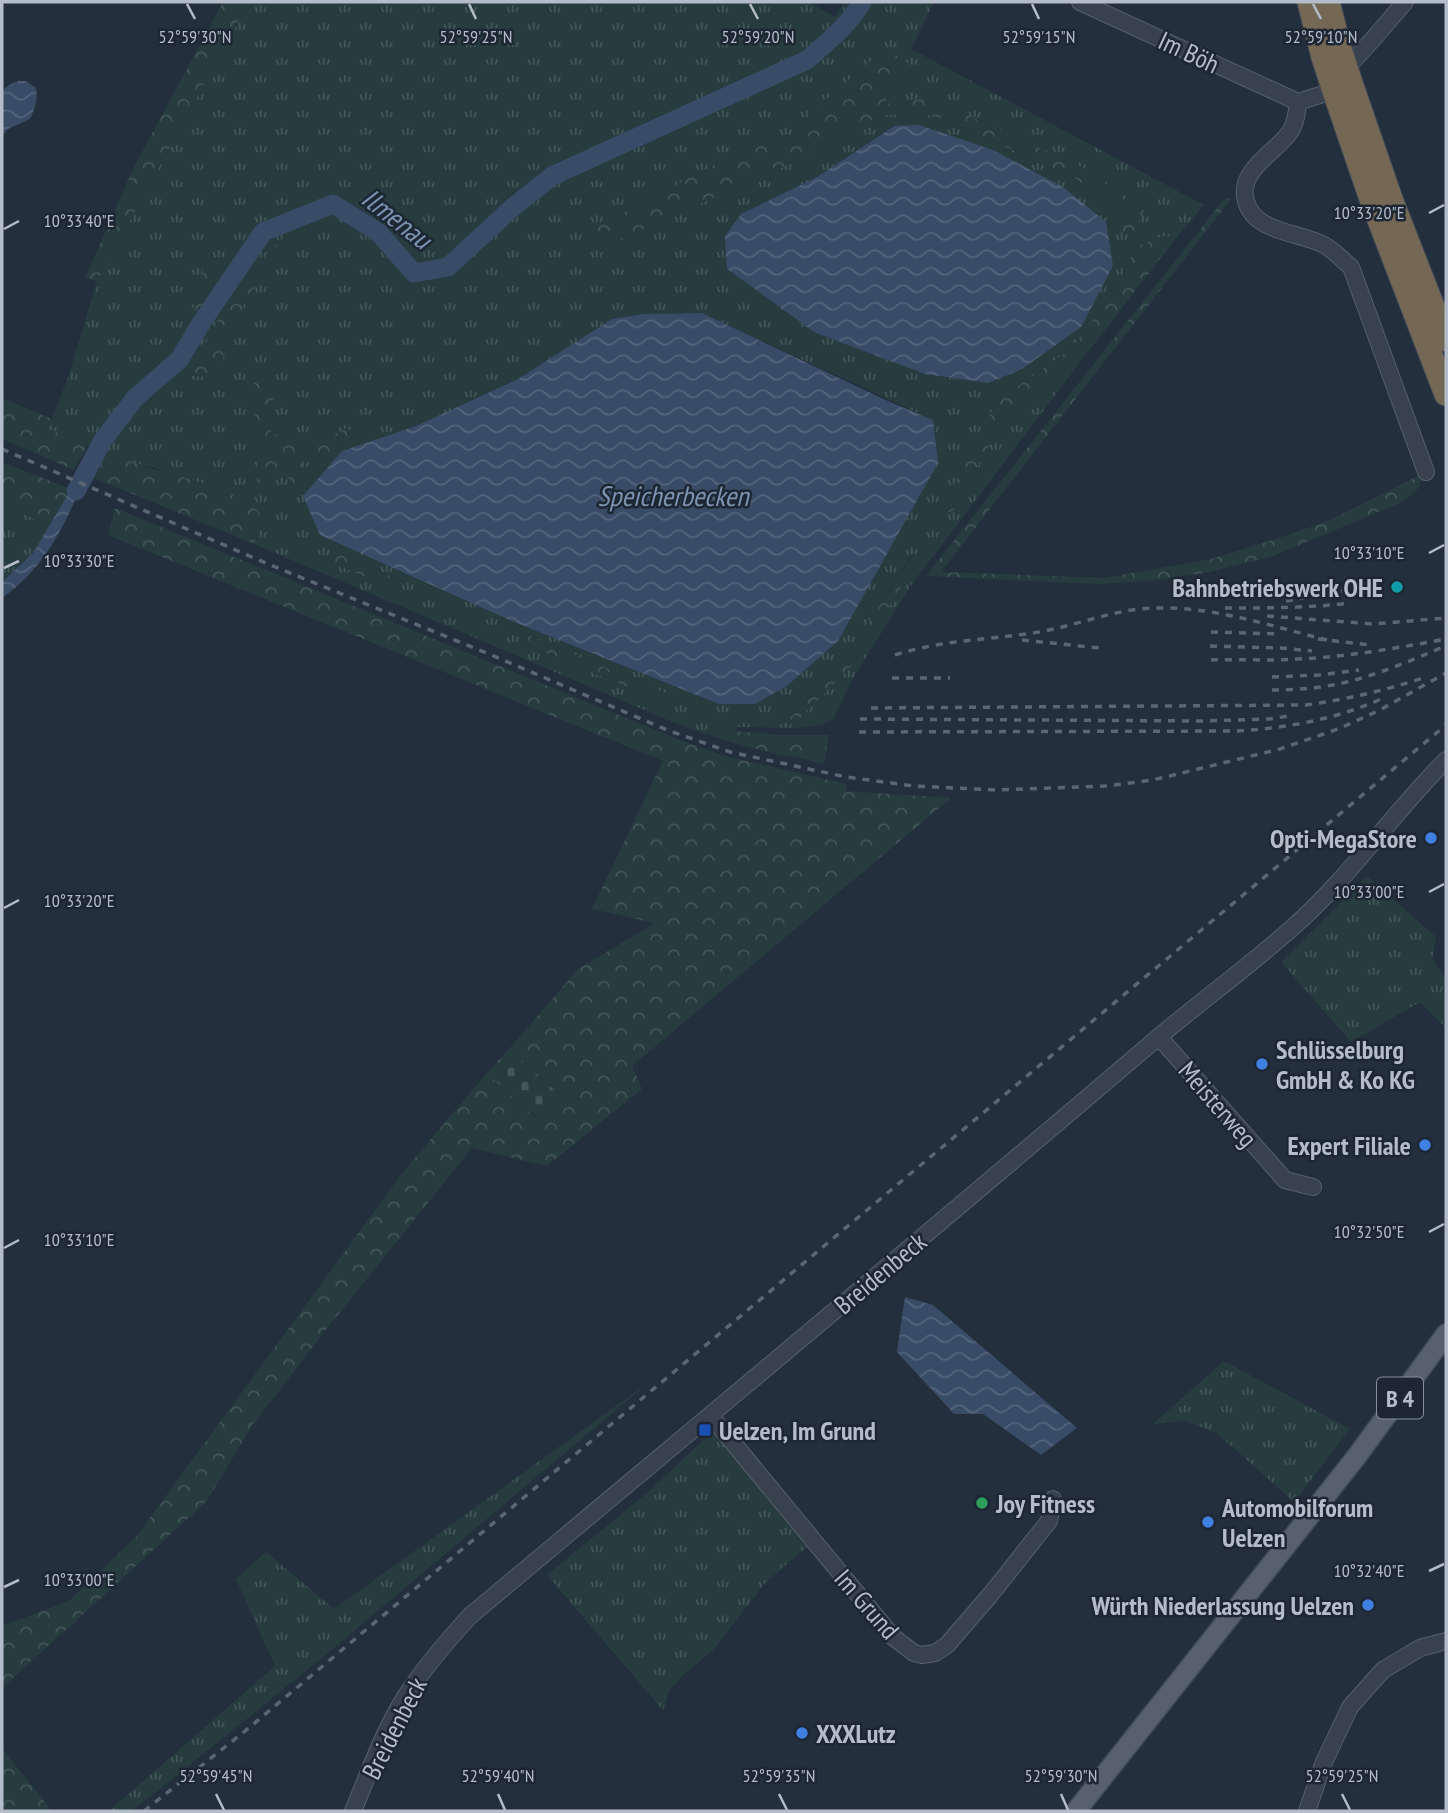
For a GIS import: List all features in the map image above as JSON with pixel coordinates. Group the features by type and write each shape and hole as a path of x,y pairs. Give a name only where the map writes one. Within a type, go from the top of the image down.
{"highway":[{"path":"1309,2 1332,53 1371,199 1446,394"},
{"path":"1330,7 1332,53"},
{"path":"1343,90 1391,199 1446,340"}],"main road":[{"name":"B 4","path":"1076,1811 1357,1456 1445,1334"}],"street":[{"name":"Im Böh","path":"1080,2 1303,100"},
{"path":"1405,2 1323,94 1303,100 1290,131 1249,176 1244,188 1246,202 1255,217 1265,224 1324,244 1351,267 1426,472"},
{"name":"Breidenbeck","path":"353,1811 383,1740 404,1699 425,1668 470,1616 1300,920 1325,896 1446,760"},
{"name":"Meisterweg","path":"1159,1037 1285,1180 1313,1187"},
{"name":"Im Grund","path":"710,1415 893,1637 914,1653 929,1655 947,1645 992,1594 1049,1521 1053,1499"},
{"path":"1307,1811 1324,1762 1350,1707 1383,1670 1420,1648 1446,1641"}],"green space":[{"path":"223,2 249,2 97,281 85,278 135,165"},
{"path":"249,2 809,2 835,17 844,2 934,2 911,49 1204,205 1177,237 1162,236 1136,247 1116,288 1071,349 997,402 940,512 952,511 1011,407 1087,353 912,584 853,678 834,718 822,725 798,728 738,727 727,741 675,723 254,544 265,520 154,467 144,466 48,429 68,378 97,281","holes":["920,99 1144,209 1121,212 1076,179 942,118 918,113 887,115 853,127 779,169 597,249 589,232 763,139 782,148 818,127 808,115","893,126 988,383 925,374 816,333 741,214 817,177","325,213 327,221 291,240 268,267 243,306 247,318 223,341 257,265","702,313 933,420 937,463 838,641 787,686 755,704 719,704 514,622 342,451 416,426 518,379 613,319 644,314","254,363 274,415 268,429 290,445 318,445 346,428 323,455 305,457 291,469 283,464 270,478 265,489 269,445 255,431","338,553 403,581 399,591 333,563","913,554 920,556 854,664 788,719 838,668","524,633 665,693 660,701 520,642"]},
{"path":"886,48 909,64 884,104 920,99 952,108 1088,170 1144,209 1136,230 1123,233 1121,212 1076,179 942,118 918,113 887,115 853,127 779,169 597,249 589,231 763,139 782,148 817,128 808,115"},
{"path":"1225,198 1231,199 941,572 1104,578 1211,559 1273,540 1328,521 1422,474 1418,488 1400,503 1273,556 1210,572 1151,581 1099,584 926,576"},
{"path":"325,213 327,221 291,240 268,267 243,305 248,318 223,341 224,375 200,377 182,374 257,265 285,236"},
{"path":"1162,236 1177,237 1087,353 1011,407 952,512 939,513 997,401 1071,349 1116,288 1136,247"},
{"path":"231,266 201,311 193,309 196,296 192,284 203,270"},
{"path":"254,363 260,364 272,384 274,415 268,429 291,445 318,445 346,428 352,432 352,437 323,455 305,457 293,489 286,486 291,469 283,464 270,478 265,490 259,492 257,467 260,456 268,445 255,431"},
{"path":"2,398 52,419 48,429 88,444 74,470 2,439"},
{"path":"108,451 144,466 220,488 253,506 265,520 254,544 94,478"},
{"path":"2,462 71,489 50,525 2,505"},
{"path":"2,505 50,525 33,553 2,582"},
{"path":"115,508 682,741 725,756 846,784 846,791 951,798 632,1066 642,1089 547,1166 472,1148 252,1426 206,1502 2,1688 2,1626 69,1601 136,1537 403,1172 487,1073 538,1120 563,1097 509,1049 578,969 655,923 592,909 663,761 108,535"},
{"path":"338,552 404,582 399,591 333,563"},
{"path":"914,554 920,556 854,664 798,720 788,720 838,668"},
{"path":"524,633 665,693 661,701 520,642"},
{"path":"734,731 777,735 829,735 824,763 727,741"},
{"path":"1367,876 1436,937 1432,959 1446,979 1446,1028 1420,1002 1351,1042 1281,962"},
{"path":"509,1049 563,1098 539,1120 487,1073"},
{"path":"1224,1361 1350,1429 1294,1502 1218,1434 1187,1421 1153,1424"},
{"path":"648,1383 323,1657 155,1793 131,1811 109,1811 275,1666 236,1579 266,1552 334,1609"},
{"path":"712,1432 807,1547 766,1582 712,1651 682,1676 669,1691 663,1710 547,1575 647,1493"},
{"path":"2,1748 52,1811 2,1811"}],"water":[{"path":"19,81 26,81 36,88 35,108 30,119 8,129 2,136 2,91"},
{"path":"919,125 993,150 1063,187 1106,222 1113,266 1081,327 1022,369 988,383 925,374 816,333 727,269 725,236 741,214 817,177 894,126"},
{"name":"Speicherbecken","path":"702,313 933,420 938,463 838,641 787,686 755,704 719,704 514,622 320,535 303,496 342,451 416,426 518,379 612,319 644,314"},
{"path":"89,468 64,523 45,555 19,585 2,598 2,582 33,553 71,489"},
{"path":"905,1297 933,1305 1077,1428 1041,1455 983,1414 954,1414 897,1352"}],"waterway":[{"name":"Ilmenau","path":"76,491 103,440 135,398 179,360 263,232 333,204 378,232 414,273 448,267 512,208 552,176 807,60 844,26 862,2"}],"railway":[{"path":"2,449 268,564 667,730 730,752 846,777 914,786 997,790 1107,786 1153,780 1280,749 1338,729 1378,711 1446,673"},
{"path":"1286,601 1348,590"},
{"path":"1225,608 1304,607 1351,603"},
{"path":"895,655 947,643 1046,631 1120,612 1157,608 1206,611 1327,640"},
{"path":"1267,616 1373,624 1446,618"},
{"path":"1211,632 1280,634"},
{"path":"1318,639 1370,645"},
{"path":"1211,660 1286,660 1334,656 1446,639"},
{"path":"1022,640 1100,648"},
{"path":"1210,646 1312,651"},
{"path":"1272,690 1347,682 1384,671 1443,647"},
{"path":"1272,677 1359,670"},
{"path":"871,708 1306,705 1367,694 1426,677"},
{"path":"892,678 950,678"},
{"path":"859,732 1237,731 1312,721 1348,712 1383,698"},
{"path":"860,719 1201,721 1288,716"},
{"path":"144,1811 244,1732 1446,725"}],"place":[{"name":"Bahnbetriebswerk OHE","path":"1397,587"},
{"name":"Opti-MegaStore","path":"1431,838"},
{"name":"Schlüsselburg GmbH & Ko KG","path":"1262,1064"},
{"name":"Expert Filiale","path":"1425,1145"},
{"name":"Uelzen, Im Grund","path":"705,1430"},
{"name":"Joy Fitness","path":"982,1503"},
{"name":"Automobilforum Uelzen","path":"1208,1522"},
{"name":"Würth Niederlassung Uelzen","path":"1368,1605"},
{"name":"XXXLutz","path":"802,1733"}]}
